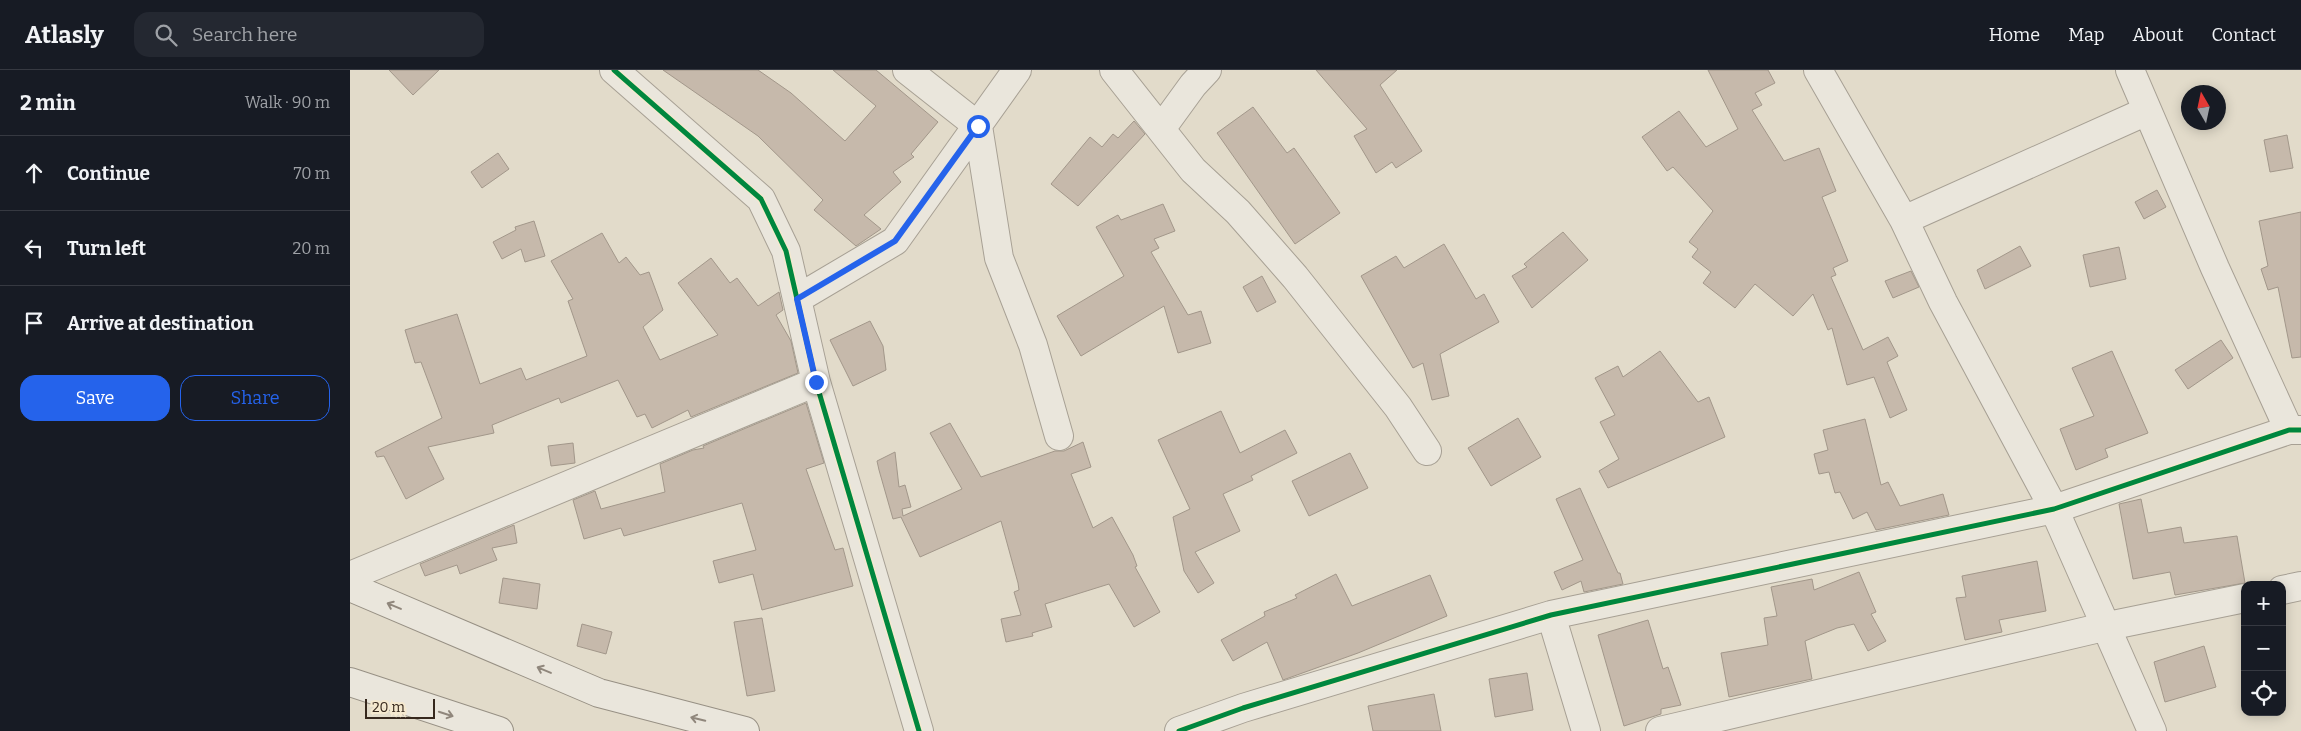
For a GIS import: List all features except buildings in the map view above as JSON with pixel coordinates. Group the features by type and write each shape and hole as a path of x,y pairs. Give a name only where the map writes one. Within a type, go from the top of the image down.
{"street":[{"path":"614,70 761,199 786,250 816,382 919,731"},
{"path":"907,70 978,126 999,258 1032,345 1059,436"},
{"path":"797,299 895,241 1016,70"},
{"path":"1114,70 1194,170 1238,212 1295,277 1398,407 1427,451"},
{"path":"1161,130 1207,70"},
{"path":"1818,70 1904,220 1942,302 2054,509 2108,626 2152,731"},
{"path":"1179,731 1242,708 1551,615 2054,509 2295,430 2215,268 2130,70"},
{"path":"1904,220 2147,110"},
{"path":"350,576 816,382"},
{"path":"2286,589 2301,586"},
{"path":"350,587 599,693 745,731"},
{"path":"1660,731 2108,626 2241,599"},
{"path":"1551,615 1586,731"},
{"path":"350,682 499,731"}],"cycle path":[{"path":"614,70 761,199 786,251 816,382 919,731"},
{"path":"1179,731 1243,708 1551,615 2054,509 2289,430 2301,430"}],"route":[{"path":"816,382 797,299 895,241 978,126"}]}
